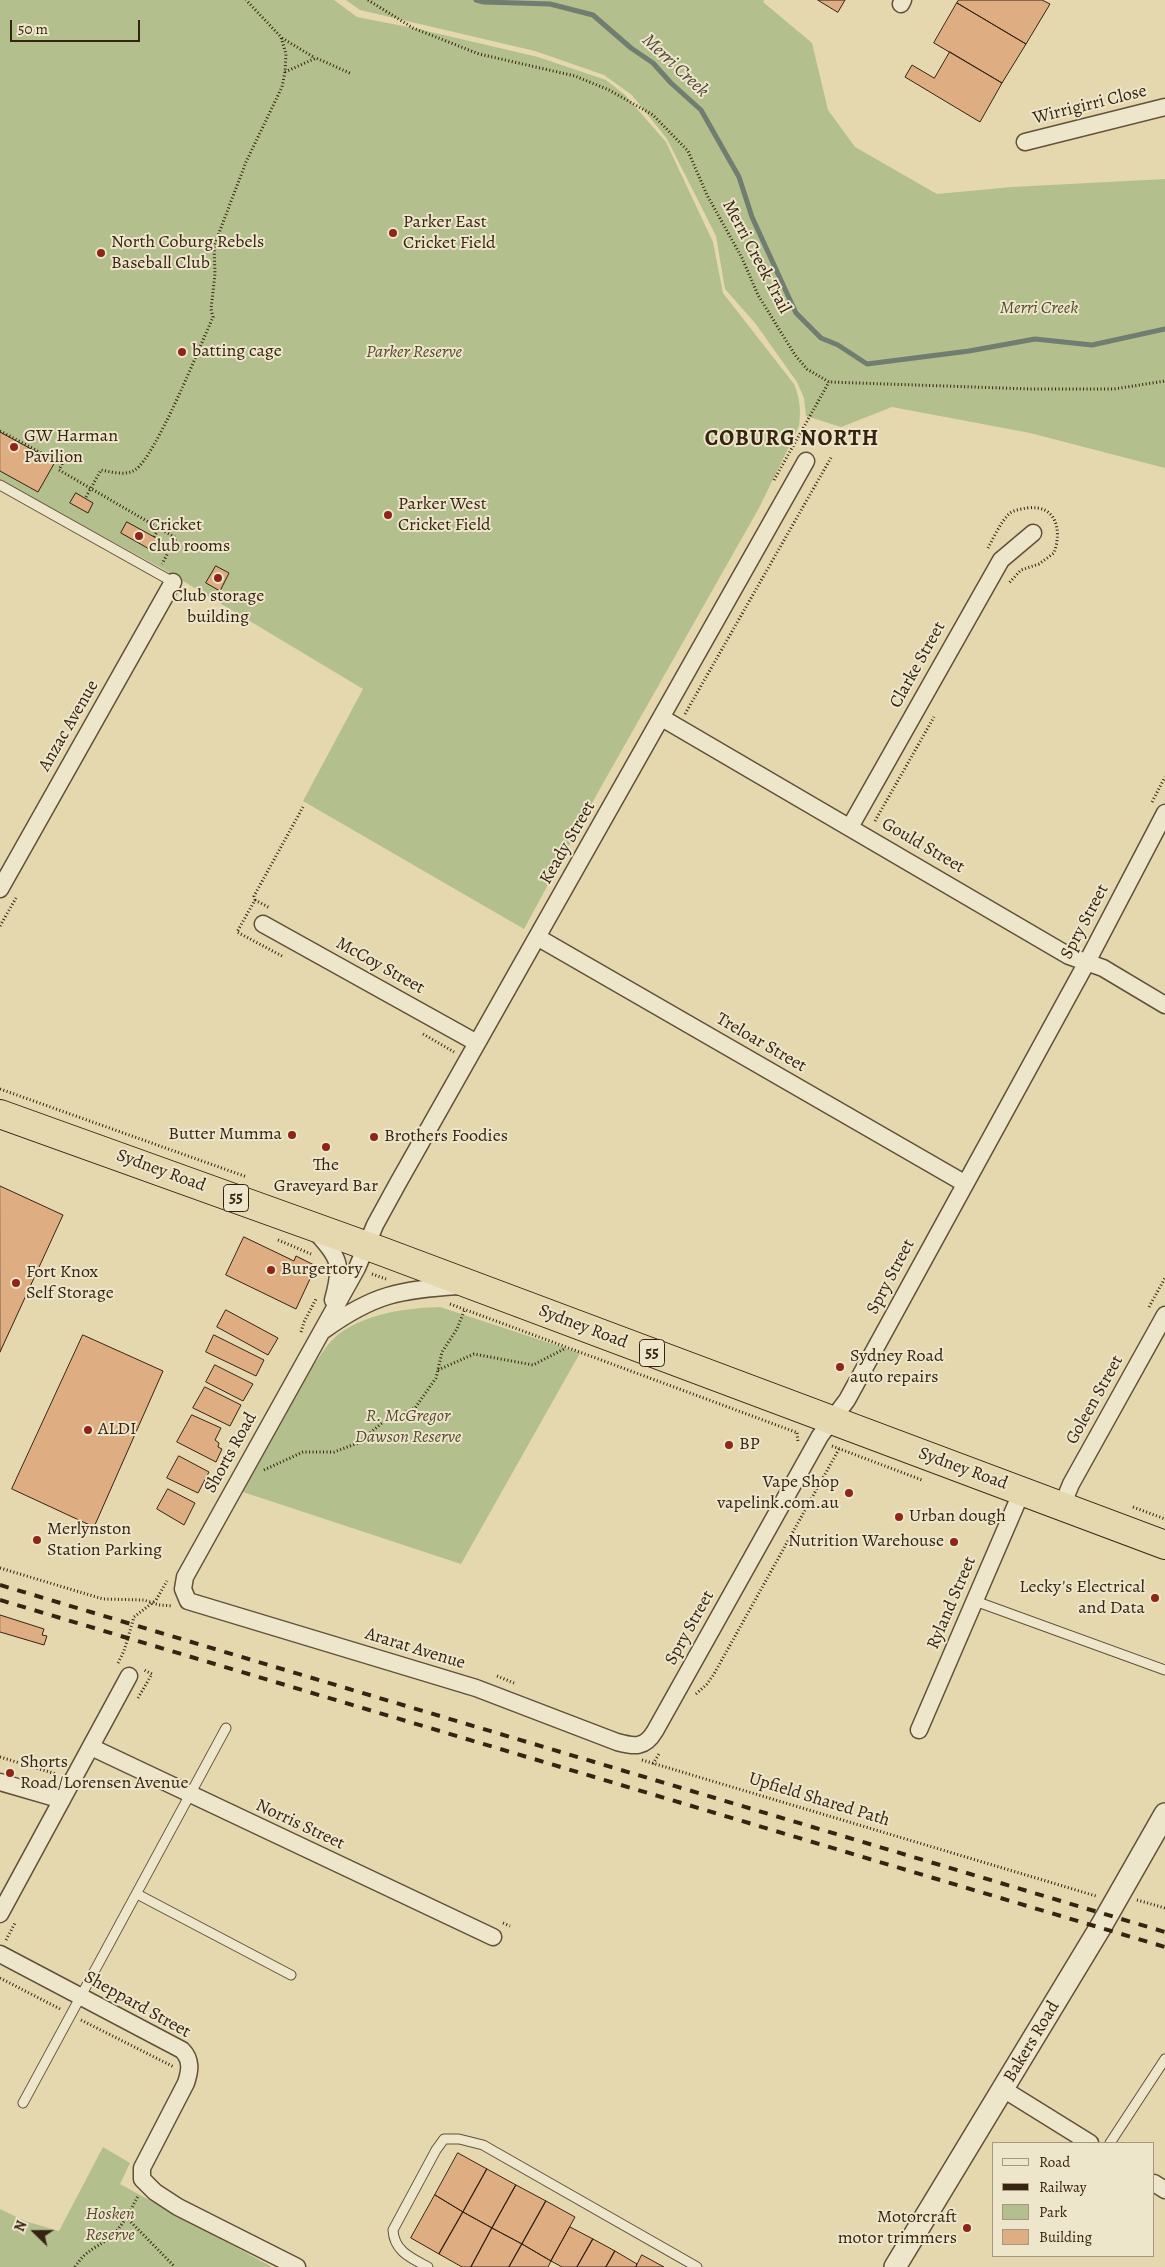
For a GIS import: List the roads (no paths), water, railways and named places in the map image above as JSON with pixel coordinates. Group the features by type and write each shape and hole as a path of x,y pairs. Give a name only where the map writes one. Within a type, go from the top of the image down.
{"highway":[{"name":"Sydney Road","path":"0,1114 367,1246 468,1297 825,1431 1022,1491 1165,1545"}],"street":[{"name":"Wirrigirri Close","path":"1025,142 1165,107"},
{"name":"Keady Street","path":"367,1246 375,1225 398,1183 806,461"},
{"name":"Clarke Street","path":"850,827 1000,560 1033,533"},
{"name":"Anzac Avenue","path":"0,889 173,582"},
{"name":"Gould Street","path":"662,718 1070,956 1103,968 1165,1005"},
{"name":"Spry Street","path":"636,1752 650,1739 655,1731 825,1431 844,1406 964,1183 1087,962 1165,813"},
{"name":"McCoy Street","path":"263,924 477,1043"},
{"name":"Treloar Street","path":"537,937 964,1183"},
{"name":"Shorts Road","path":"310,1225 334,1252 338,1264 337,1284 324,1326"},
{"name":"Shorts Road","path":"184,1595 185,1577 357,1268 367,1246"},
{"name":"Shorts Road","path":"324,1326 378,1298 403,1291 468,1297"},
{"name":"Goleen Street","path":"1062,1506 1072,1484 1165,1315"},
{"name":"Ryland Street","path":"919,1730 1022,1491"},
{"name":"Ararat Avenue","path":"184,1595 193,1603 476,1688 616,1742 636,1752"},
{"path":"0,1914 90,1747 122,1672"},
{"name":"Norris Street","path":"90,1747 494,1937"},
{"path":"0,1782 62,1800"},
{"name":"Bakers Road","path":"895,2267 1119,1896 1165,1814"},
{"name":"Sheppard Street","path":"0,1954 187,2054 190,2071 186,2083 140,2172 145,2183 178,2207 297,2267"},
{"path":"1003,2089 1088,2142"}],"lane":[{"path":"0,485 173,582"},
{"path":"975,1601 1165,1670"},
{"path":"23,2103 226,1728"},
{"path":"137,1894 291,1975"},
{"path":"1111,2142 1165,2059"},
{"path":"428,2267 403,2252 394,2241 393,2230 436,2150 444,2139 483,2145 698,2267"}],"waterway":[{"name":"Merri Creek","path":"476,0 484,2 550,4 593,15 631,48 653,63 671,83 701,110 739,177 752,217 796,313 821,338 838,345 867,364 969,351 1035,339 1092,345 1165,329"}],"railway":[{"path":"0,1585 1165,1932"},
{"path":"0,1600 1165,1947"}],"place":[{"name":"Parker East Cricket Field","path":"393,233"},
{"name":"North Coburg Rebels Baseball Club","path":"101,253"},
{"name":"batting cage","path":"182,352"},
{"name":"GW Harman Pavilion","path":"14,447"},
{"name":"Parker West Cricket Field","path":"388,515"},
{"name":"Cricket club rooms","path":"139,536"},
{"name":"Club storage building","path":"218,578"},
{"name":"Butter Mumma","path":"292,1135"},
{"name":"Brothers Foodies","path":"374,1137"},
{"name":"The Graveyard Bar","path":"326,1147"},
{"name":"Burgertory","path":"271,1270"},
{"name":"Fort Knox Self Storage","path":"16,1283"},
{"name":"Sydney Road auto repairs","path":"840,1367"},
{"name":"ALDI","path":"88,1430"},
{"name":"BP","path":"729,1445"},
{"name":"Vape Shop vapelink.com.au","path":"849,1493"},
{"name":"Urban dough","path":"899,1517"},
{"name":"Merlynston Station Parking","path":"37,1540"},
{"name":"Nutrition Warehouse","path":"954,1542"},
{"name":"Lecky's Electrical and Data","path":"1155,1598"},
{"name":"Shorts Road/Lorensen Avenue","path":"10,1773"},
{"name":"Motorcraft motor trimmers","path":"967,2228"}],"district":[{"name":"COBURG NORTH","path":"792,440"}],"park label":[{"name":"Parker Reserve","path":"414,353"},
{"name":"R. McGregor Dawson Reserve","path":"408,1427"},
{"name":"Hosken Reserve","path":"110,2225"}]}
